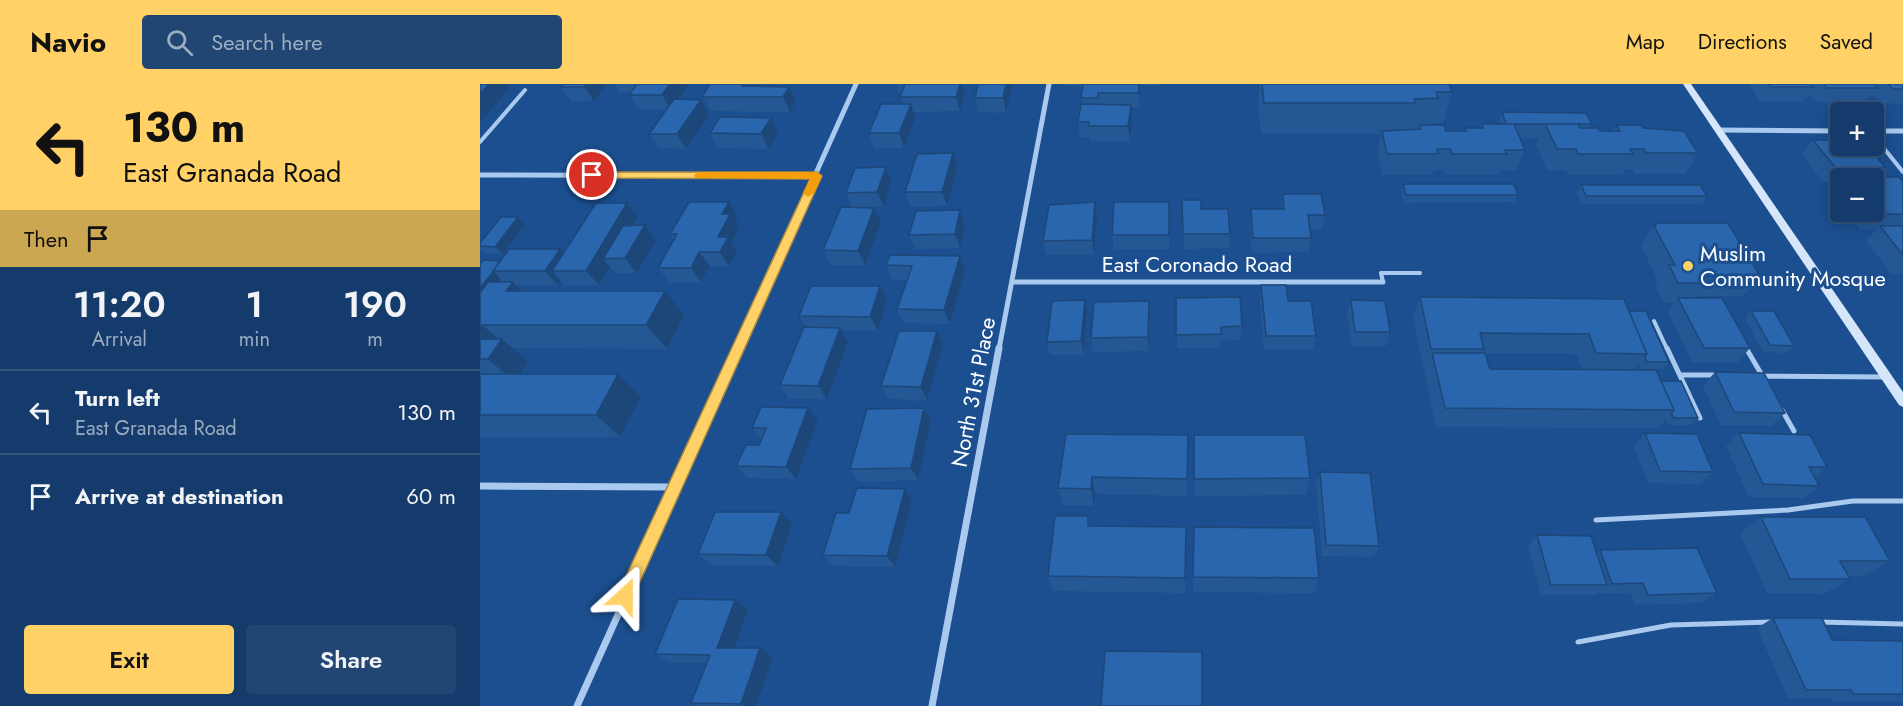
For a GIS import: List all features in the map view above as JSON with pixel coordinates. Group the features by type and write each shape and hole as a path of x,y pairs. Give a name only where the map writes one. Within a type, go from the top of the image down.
{"main road":[{"path":"1687,84 1903,402"}],"street":[{"path":"577,706 674,487 817,176 856,84"},
{"name":"North 31st Place","path":"932,706 1049,84"},
{"path":"1718,130 1830,131"},
{"path":"1884,131 1903,131"},
{"path":"480,175 817,176"},
{"name":"East Coronado Road","path":"1012,282 1383,282"},
{"path":"480,486 674,487"}],"lane":[{"path":"480,142 525,90"},
{"path":"1884,148 1903,172"},
{"path":"1383,282 1381,273 1420,273"},
{"path":"1654,321 1700,418"},
{"path":"1745,347 1767,385"},
{"path":"1680,375 1727,375"},
{"path":"1750,376 1886,376"},
{"path":"1778,404 1794,431"},
{"path":"1596,520 1788,510 1853,501 1903,501"},
{"path":"1808,621 1903,624"},
{"path":"1578,642 1671,625 1774,622"}],"building":[{"path":"480,84 489,84 480,94"},
{"path":"564,84 586,84 584,87 561,87"},
{"path":"637,84 670,84 662,95 629,95"},
{"path":"710,84 789,87 783,97 702,97"},
{"path":"905,84 960,84 956,97 900,97"},
{"path":"978,84 1006,84 1003,98 975,98"},
{"path":"1083,84 1139,84 1139,93 1098,93 1098,98 1081,98"},
{"path":"1262,84 1449,84 1452,92 1436,92 1438,98 1414,99 1415,103 1264,103"},
{"path":"1768,84 1811,84 1814,87 1770,87"},
{"path":"1824,84 1874,84 1878,88 1827,88"},
{"path":"1888,84 1903,84 1903,89 1893,89"},
{"path":"674,99 701,100 677,134 649,134"},
{"path":"881,104 911,104 899,133 869,133"},
{"path":"1081,104 1131,105 1128,126 1088,126 1089,122 1078,122"},
{"path":"1502,112 1586,113 1592,124 1506,124"},
{"path":"720,117 771,118 761,134 710,133"},
{"path":"1482,124 1514,124 1525,150 1505,150 1507,154 1452,154 1450,149 1437,149 1438,154 1387,154 1382,131 1421,129 1420,125 1444,125 1446,131 1466,131 1464,128 1483,128"},
{"path":"1545,124 1578,124 1580,128 1598,128 1600,131 1620,131 1616,125 1641,125 1643,128 1684,131 1698,153 1646,153 1644,149 1630,149 1633,154 1578,154 1576,149 1557,149"},
{"path":"1813,140 1830,140 1830,156 1876,156 1885,167 1835,167"},
{"path":"953,153 942,192 905,192 917,154"},
{"path":"886,167 877,192 846,193 855,168"},
{"path":"1884,177 1899,177 1903,182 1903,214 1884,214"},
{"path":"1403,184 1514,184 1518,195 1406,195"},
{"path":"1581,185 1700,185 1707,196 1586,196"},
{"path":"1283,194 1321,194 1325,215 1308,215 1311,238 1253,238 1251,209 1284,209"},
{"path":"1182,200 1201,200 1201,209 1228,209 1230,234 1183,234"},
{"path":"689,202 729,202 722,214 730,214 718,237 728,237 720,252 699,252 691,268 658,268 677,234 670,234"},
{"path":"1095,202 1092,240 1043,241 1049,205"},
{"path":"1114,202 1169,202 1169,235 1112,235"},
{"path":"596,203 627,203 586,271 552,271"},
{"path":"841,207 874,208 858,251 823,250"},
{"path":"960,210 955,234 909,235 916,211"},
{"path":"501,217 518,217 495,247 480,246 480,243"},
{"path":"1655,223 1728,223 1760,276 1706,276 1710,283 1678,283 1669,265 1675,265 1654,226 1656,226"},
{"path":"645,225 625,258 603,259 623,226"},
{"path":"1880,226 1903,226 1903,255"},
{"path":"509,249 560,249 545,271 493,271"},
{"path":"890,255 960,256 944,310 897,309 912,266 886,265"},
{"path":"483,260 500,261 480,288 480,264"},
{"path":"488,282 513,282 506,291 665,291 646,325 482,325 480,328 480,293"},
{"path":"1261,285 1286,285 1288,301 1311,301 1316,336 1266,336"},
{"path":"811,286 880,286 870,317 799,316"},
{"path":"1240,297 1242,326 1221,327 1221,334 1176,335 1176,298"},
{"path":"1420,297 1624,299 1647,354 1596,353 1589,334 1480,333 1484,349 1431,349"},
{"path":"1678,298 1722,298 1750,348 1704,348"},
{"path":"1085,300 1081,341 1047,342 1052,301"},
{"path":"1351,300 1385,301 1390,332 1355,332"},
{"path":"1149,301 1148,337 1091,338 1094,302"},
{"path":"1629,311 1646,311 1669,362 1647,362 1645,357 1647,354"},
{"path":"1751,311 1774,311 1794,346 1770,345"},
{"path":"804,327 840,328 818,386 780,385"},
{"path":"899,331 937,331 921,387 881,386"},
{"path":"480,339 502,339 488,359 480,359"},
{"path":"1432,353 1485,353 1490,369 1656,370 1674,410 1445,408"},
{"path":"1715,372 1764,373 1785,413 1734,412"},
{"path":"480,374 618,374 596,415 480,415"},
{"path":"1661,381 1681,381 1698,418 1674,418 1671,413 1674,410"},
{"path":"761,407 808,408 786,467 736,466 746,445 759,445 766,428 752,428"},
{"path":"924,408 911,468 850,469 867,409"},
{"path":"1645,433 1697,434 1713,472 1660,471"},
{"path":"1739,433 1810,435 1827,467 1809,467 1819,486 1763,484"},
{"path":"1066,434 1188,435 1187,479 1092,477 1091,489 1058,488"},
{"path":"1194,435 1305,435 1310,478 1194,479"},
{"path":"1320,472 1370,473 1379,546 1326,545"},
{"path":"857,488 905,489 887,556 823,555 836,513 849,513"},
{"path":"715,512 781,512 766,555 698,554"},
{"path":"1055,516 1088,516 1088,526 1186,527 1185,578 1048,576"},
{"path":"1761,517 1865,517 1890,561 1840,561 1850,579 1790,579"},
{"path":"1194,527 1314,528 1319,578 1193,577"},
{"path":"1537,535 1591,536 1607,585 1551,585"},
{"path":"1697,548 1717,593 1648,595 1643,583 1612,584 1600,550"},
{"path":"678,599 735,600 717,648 760,648 741,704 691,703 710,655 655,654"},
{"path":"1773,618 1822,618 1832,640 1903,641 1903,694 1853,694 1851,690 1806,690"},
{"path":"1105,651 1202,652 1202,706 1101,706"}],"slow traffic":[{"path":"699,175 817,176 808,193"}],"place":[{"name":"Muslim Community Mosque","path":"1688,266"}],"route":[{"path":"592,175 817,176 625,596"}]}
